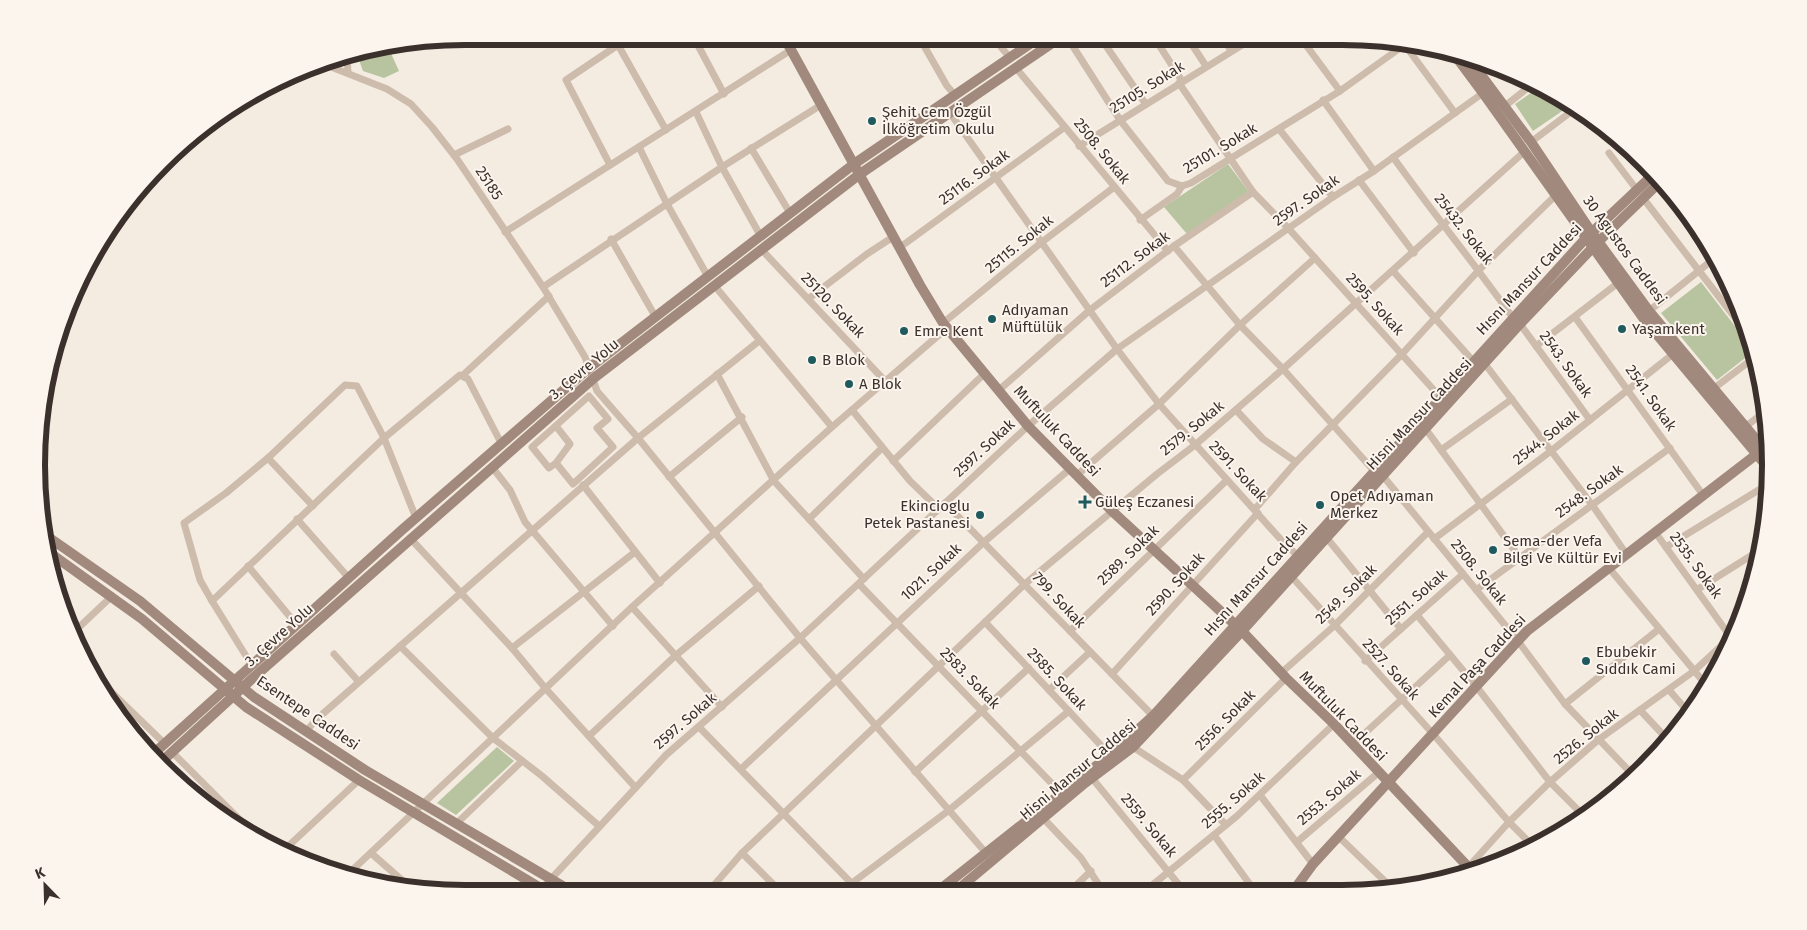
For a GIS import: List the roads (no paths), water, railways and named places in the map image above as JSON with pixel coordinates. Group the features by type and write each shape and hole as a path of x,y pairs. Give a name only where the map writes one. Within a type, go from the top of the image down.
{"main road":[{"name":"Muftuluk Caddesi","path":"788,45 899,248 945,325 984,374 1028,426 1153,550 1239,628 1283,676 1334,724 1464,867"},
{"name":"3. Çevre Yolu","path":"156,750 348,577 589,368 707,275 854,164 1029,45"},
{"name":"3. Çevre Yolu","path":"165,759 410,538 594,378 860,174 1049,45"},
{"name":"30 Agustos Caddesi","path":"1460,62 1528,147 1595,244 1618,283 1673,354 1761,450"},
{"name":"30 Agustos Caddesi","path":"1479,68 1504,106 1556,196 1589,235"},
{"name":"Hısnı Mansur Caddesi","path":"946,885 1110,755 1153,716 1239,628 1297,555 1379,474 1441,398 1474,362 1517,321 1589,235 1640,194 1650,180"},
{"name":"Hisni Mansur Caddesi","path":"963,885 1092,778 1133,747 1239,628 1291,576 1379,474 1485,364 1517,321 1595,244 1640,194 1655,185"},
{"name":"30 Agustos Caddesi","path":"1595,244 1761,449"},
{"name":"Kemal Paşa Caddesi","path":"1298,885 1314,864 1518,641 1703,495 1762,456"},
{"name":"Esentepe Caddesi","path":"52,540 140,601 242,688 423,805 561,885"},
{"name":"Esentepe Caddesi","path":"55,557 112,596 246,707 358,780 533,885"}],"street":[{"path":"610,165 566,80 618,45 666,130"},
{"path":"699,45 724,94"},
{"path":"924,45 947,86 955,95"},
{"path":"1000,45 1010,58"},
{"name":"25101. Sokak","path":"1072,45 1120,120 1168,181 1182,186 1191,183 1340,91 1399,49"},
{"path":"1105,45 1145,103"},
{"path":"1159,45 1180,82 1253,192 1289,229"},
{"path":"1192,45 1206,66"},
{"path":"1228,45 1231,51"},
{"name":"25105. Sokak","path":"1079,146 1145,103 1241,45"},
{"path":"1306,45 1340,91"},
{"path":"505,232 791,50"},
{"path":"1411,51 1455,113"},
{"path":"347,62 348,73"},
{"name":"25185","path":"332,67 387,89 411,104 432,127 454,155 549,296 589,368 597,391 638,438 800,638 986,853"},
{"name":"2508. Sokak","path":"1016,68 1140,220 1168,251"},
{"path":"1504,106 1528,88"},
{"name":"2597. Sokak","path":"546,885 666,755 800,638 1028,426 1117,349 1483,93"},
{"path":"1324,100 1374,171"},
{"path":"543,287 751,148 821,105"},
{"path":"696,112 722,167 760,235"},
{"name":"2591. Sokak","path":"950,113 1117,349 1159,404 1284,543 1297,555"},
{"name":"2579. Sokak","path":"714,885 742,853 1026,584 1112,510 1195,445 1236,410 1414,253 1528,147 1570,113"},
{"name":"25116. Sokak","path":"899,248 1065,127"},
{"path":"454,155 508,129"},
{"path":"1279,129 1334,197"},
{"path":"639,147 667,204 707,275"},
{"path":"751,148 790,213"},
{"path":"1608,153 1736,319"},
{"name":"25432. Sokak","path":"1393,157 1442,226 1479,270 1517,321"},
{"path":"1360,180 1414,253"},
{"path":"1140,220 1177,194 1182,186"},
{"name":"25115. Sokak","path":"353,870 546,690 632,607 832,427 886,382 945,325 1042,242 1114,188"},
{"name":"25112. Sokak","path":"999,390 1090,310 1174,246 1253,192"},
{"name":"2590. Sokak","path":"1112,674 1257,511 1296,462 1402,354 1479,270 1556,196"},
{"name":"2595. Sokak","path":"1289,229 1441,398"},
{"path":"808,299 893,237"},
{"path":"611,240 655,316"},
{"name":"2508. Sokak","path":"1174,246 1240,325 1379,474 1518,641 1565,704 1629,771"},
{"name":"25120. Sokak","path":"761,249 886,382"},
{"name":"1021. Sokak","path":"741,769 836,678 984,542 1159,404 1240,325 1315,258"},
{"path":"1650,311 1710,262"},
{"path":"1394,271 1474,362"},
{"path":"1536,346 1618,283"},
{"path":"714,285 832,427"},
{"path":"212,600 384,438 458,376 463,375 549,296"},
{"name":"2541. Sokak","path":"1575,317 1703,495"},
{"name":"2543. Sokak","path":"1517,321 1590,420"},
{"path":"556,463 573,484 638,438 759,341"},
{"name":"2544. Sokak","path":"1434,539 1551,451 1673,354"},
{"path":"1713,389 1749,361"},
{"path":"1485,364 1627,555"},
{"name":"2583. Sokak","path":"717,374 742,417 774,481 809,519 896,623 940,665 1061,793"},
{"path":"892,461 984,374"},
{"path":"463,375 468,379 502,443"},
{"path":"251,664 200,580 184,523 226,493 268,458 345,385 357,386 384,438 416,518"},
{"path":"306,731 358,682 583,485 603,463 613,447 597,428 608,419 589,396 532,447 549,468 556,463 570,444 556,426"},
{"path":"1441,450 1512,399"},
{"path":"852,410 892,461 939,509"},
{"path":"1236,410 1263,438 1296,462"},
{"path":"1745,427 1759,416"},
{"path":"669,476 742,417"},
{"path":"1425,428 1520,558"},
{"path":"809,519 882,448"},
{"name":"2548. Sokak","path":"1476,590 1670,448"},
{"path":"268,458 313,506"},
{"path":"492,467 510,490 531,530 613,626"},
{"name":"2589. Sokak","path":"1070,631 1227,480"},
{"path":"583,485 660,583"},
{"path":"1666,547 1761,488"},
{"name":"799. Sokak","path":"945,503 1153,716"},
{"path":"297,519 348,577"},
{"name":"2549. Sokak","path":"1283,676 1428,532"},
{"name":"2535. Sokak","path":"1655,532 1728,631"},
{"path":"1326,537 1401,629"},
{"path":"410,538 512,648 546,690 635,787"},
{"path":"512,648 635,552"},
{"path":"1698,590 1752,555"},
{"path":"248,566 296,624"},
{"path":"1609,568 1702,681"},
{"name":"2551. Sokak","path":"1365,661 1463,574"},
{"name":"2527. Sokak","path":"1291,576 1365,661 1434,735 1509,822 1529,842"},
{"path":"589,736 674,657 759,586"},
{"path":"78,628 112,596"},
{"path":"632,607 674,657 722,707"},
{"path":"1417,615 1476,686 1550,782 1579,811"},
{"name":"2585. Sokak","path":"985,622 1110,755"},
{"path":"1565,704 1659,629"},
{"path":"400,646 493,738 599,826"},
{"name":"2526. Sokak","path":"1472,865 1509,822 1550,782 1598,740 1669,690 1721,647"},
{"path":"1049,690 1090,652"},
{"path":"334,654 358,682"},
{"path":"1352,745 1450,655"},
{"path":"915,772 1029,668"},
{"name":"2556. Sokak","path":"1183,780 1283,676"},
{"path":"1669,690 1684,708"},
{"path":"113,694 164,743"},
{"path":"1640,710 1664,735"},
{"path":"848,885 948,811 1022,752 1068,711"},
{"name":"2555. Sokak","path":"1152,885 1168,870 1214,836 1334,724"},
{"path":"699,727 786,813 854,885"},
{"path":"1133,747 1183,780 1226,825"},
{"path":"172,752 238,818"},
{"path":"456,824 522,761"},
{"name":"2553. Sokak","path":"1297,842 1378,773"},
{"name":"2559. Sokak","path":"1092,778 1179,885"},
{"path":"288,846 358,780"},
{"path":"1260,795 1314,864"},
{"path":"1044,818 1091,871 1099,885"},
{"path":"1214,836 1250,885"},
{"path":"1339,837 1386,882"},
{"path":"371,853 401,880"},
{"path":"742,853 774,885"},
{"path":"1076,885 1091,871"}],"place":[{"name":"Şehit Cem Özgül İlköğretim Okulu","path":"872,121"},
{"name":"Adıyaman Müftülük","path":"992,319"},
{"name":"Yaşamkent","path":"1622,329"},
{"name":"Emre Kent","path":"904,331"},
{"name":"B Blok","path":"812,360"},
{"name":"A Blok","path":"849,384"},
{"name":"Güleş Eczanesi","path":"1085,502"},
{"name":"Opet Adıyaman Merkez","path":"1320,505"},
{"name":"Ekincioglu Petek Pastanesi","path":"980,515"},
{"name":"Sema-der Vefa Bilgi Ve Kültür Evi","path":"1493,550"},
{"name":"Ebubekir Sıddık Cami","path":"1586,661"}]}
